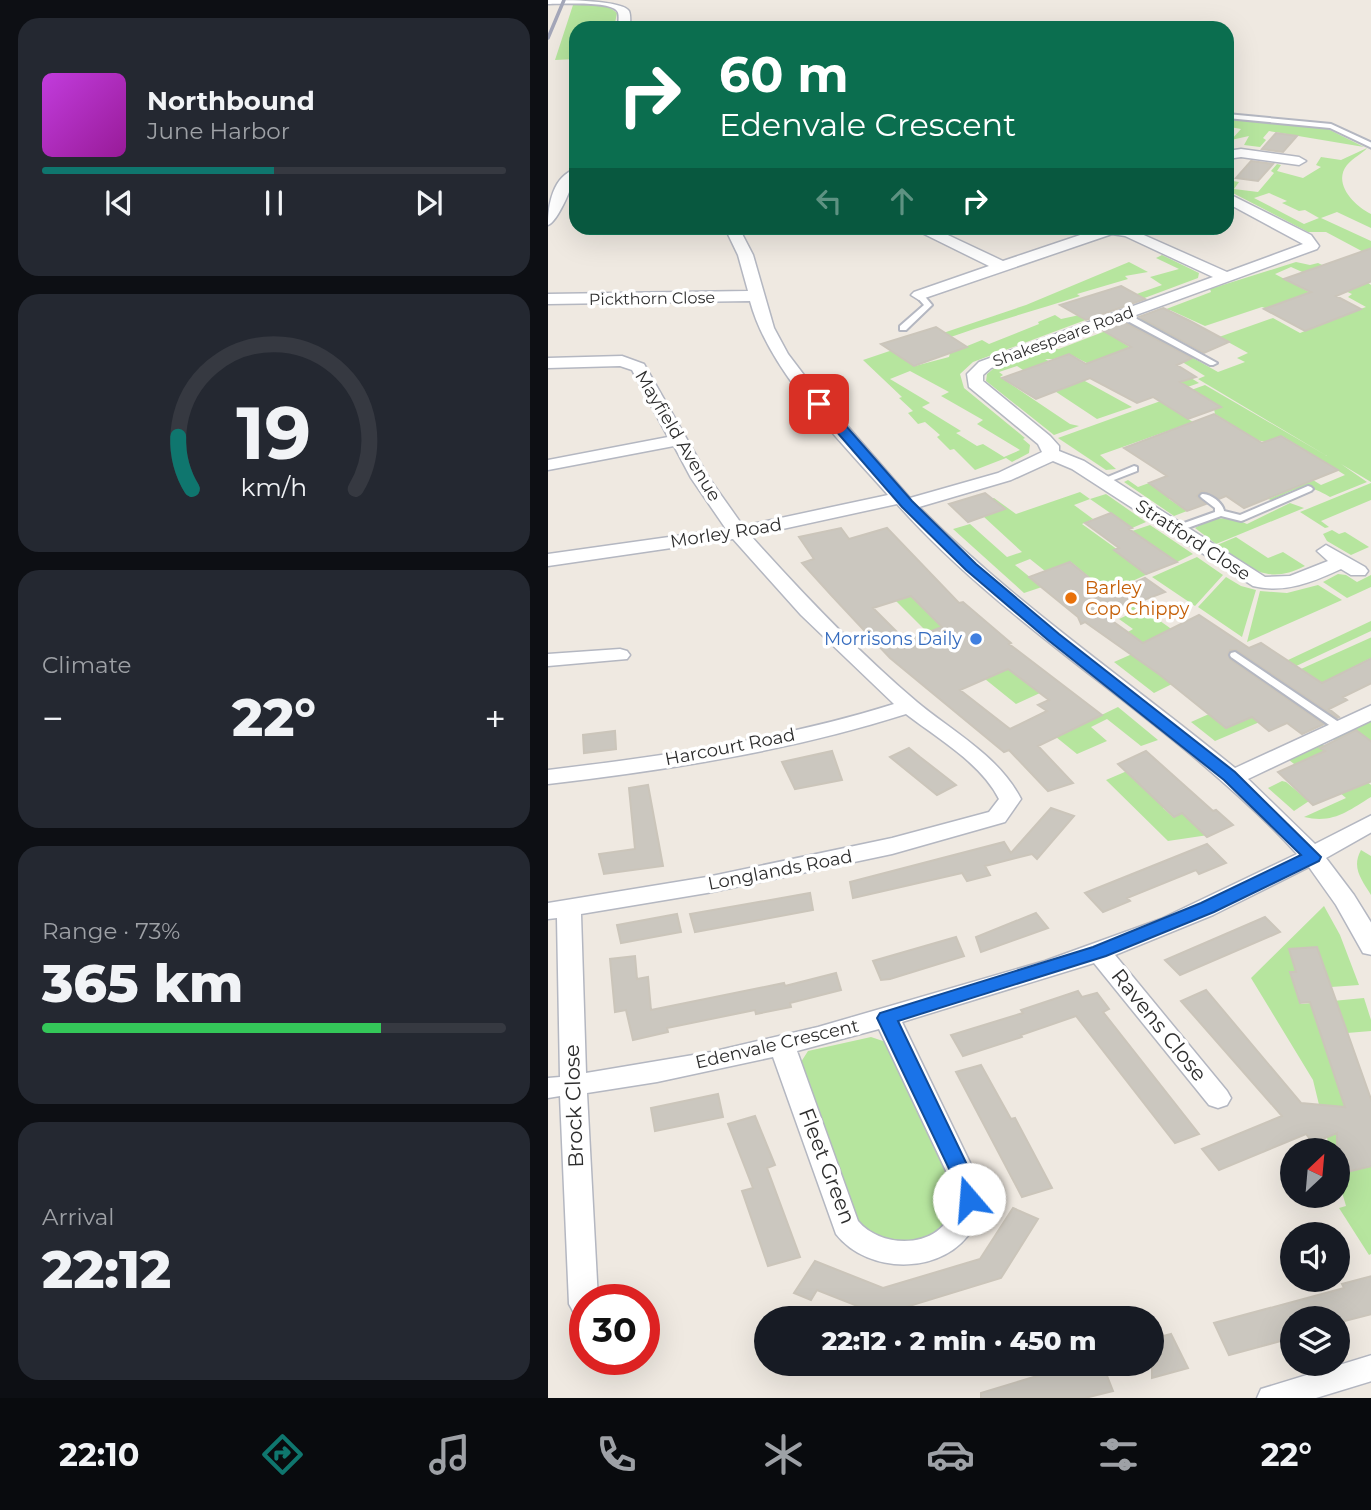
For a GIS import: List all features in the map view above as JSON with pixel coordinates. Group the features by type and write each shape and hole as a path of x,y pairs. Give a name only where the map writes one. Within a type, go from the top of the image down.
{"street":[{"path":"548,1 593,0 619,6 624,12 624,21"},
{"path":"1234,154 1299,161"},
{"path":"548,221 569,178"},
{"name":"Shakespeare Road","path":"1051,454 1050,446 1044,440 975,383 975,374 992,362 1312,246 1306,238 1234,201"},
{"path":"736,235 746,255 767,330 783,358 806,389 904,501 958,555 1021,610 1232,778 1312,857 1343,895 1371,947"},
{"path":"937,235 1001,266"},
{"path":"919,295 1090,235"},
{"path":"1134,235 1226,277"},
{"name":"Pickthorn Close","path":"548,299 756,296"},
{"name":"Mayfield Avenue","path":"548,363 622,361 638,368 700,478 738,533 808,611 909,706 976,758 1002,783 1010,799 1005,808"},
{"path":"548,465 679,440"},
{"path":"904,501 997,478 1038,463 1051,454"},
{"name":"Stratford Close","path":"1051,454 1078,465 1251,579 1269,584 1297,581 1351,566 1326,551"},
{"name":"Morley Road","path":"548,560 738,533 904,501"},
{"path":"548,660 620,655"},
{"name":"Harcourt Road","path":"548,777 733,749 868,720 909,706"},
{"path":"1232,778 1371,711"},
{"name":"Longlands Road","path":"558,909 761,875 892,846 981,823 997,817 1005,808"},
{"name":"Edenvale Crescent","path":"560,1086 782,1045 887,1018 1099,952 1207,908 1312,857 1371,822"},
{"name":"Brock Close","path":"558,909 560,1086 582,1284"},
{"name":"Ravens Close","path":"1099,952 1218,1098"},
{"name":"Fleet Green","path":"782,1045 846,1226 862,1242 885,1249 910,1254 935,1249 953,1235 964,1218 969,1199 962,1175 887,1018"},
{"path":"1272,1398 1371,1368"}],"lane":[{"path":"1234,117 1331,126 1371,146"},
{"path":"903,328 928,305 919,295"},
{"path":"1123,315 1213,363"},
{"path":"1103,481 1134,470"},
{"path":"1176,529 1221,513 1241,518 1308,489"},
{"path":"1205,496 1219,507 1221,513"},
{"path":"1235,655 1339,727"}],"green space":[{"path":"573,5 608,7 617,13 615,21 569,21 569,59 555,60"},
{"path":"1234,120 1326,128 1364,147 1269,131 1260,147 1244,145 1249,136 1234,139 1241,129 1234,128"},
{"path":"1367,148 1347,165 1342,180 1352,200 1371,214 1371,228 1337,212 1321,218 1371,241 1371,256 1326,232 1308,232 1234,194 1234,189 1258,192 1274,173 1271,171 1277,164 1281,165 1277,171 1303,178 1321,167 1316,165 1321,157 1341,160","holes":["1269,193 1287,201 1282,203 1299,211 1305,210 1319,218 1304,224 1254,198"]},
{"path":"1162,255 1199,273 1198,278 973,362 960,374 964,388 1030,445 1029,453 1012,462 1006,458 975,470 954,449 950,450 937,437 940,435 925,422 918,424 908,413 913,411 899,398 902,397 863,360 1026,305 1129,262 1148,272 1125,276 1128,279 1077,294 1080,296 968,331 900,356 915,366 949,357 950,353 982,340 989,344 1055,315 1061,319 1075,316 1162,285 1150,277 1179,269 1156,258","holes":["910,371 949,392 941,396 983,420 977,424 1020,450 1004,457 983,444 977,446 956,433 961,431 922,407 930,403 890,379"]},
{"path":"1296,262 1310,265 1318,263 1361,284 1367,282 1371,285 1371,482 1341,464 1367,482 1330,497 1313,489 1301,488 1268,499 1313,480 1321,485 1345,475 1282,436 1266,442 1256,440 1215,414 1214,409 1183,416 1193,422 1100,455 1116,469 1106,470 1058,438 1205,385 1327,456 1198,379 1205,376 1166,352 1113,336 1182,382 1191,378 1199,383 1156,398 1069,354 1045,359 1132,407 1097,419 1017,366 999,372 1003,375 1000,377 1070,424 1079,426 1054,435 986,381 987,374 993,369 1049,349 1059,349 1129,322 1218,372 1245,362 1237,358 1248,353 1219,337 1273,318 1300,333 1317,326 1262,307 1205,326 1170,310 1151,317 1188,342 1183,342 1140,319 1211,292 1210,289","holes":["1291,267 1352,294 1348,297 1366,307 1349,313 1275,274"]},
{"path":"1128,480 1138,487 1149,483 1173,497 1169,499 1187,511 1174,516 1124,482"},
{"path":"1371,483 1371,500 1321,521 1329,527 1325,528 1300,512"},
{"path":"1080,492 1090,499 1074,505 1093,519 1082,524 1150,573 1115,589 1177,633 1135,657 1172,684 1154,693 1114,662 1148,647 1128,632 1133,629 1119,619 1134,612 1126,607 1109,613 1089,577 1071,562 1045,571 1030,559 1015,565 1042,587 1024,593 953,529 970,524 1007,557 1022,552 971,505 994,498 1016,514"},
{"path":"1106,494 1146,522 1132,528 1090,499"},
{"path":"1290,503 1304,508 1216,544 1195,528 1208,521 1221,519 1233,519 1247,524"},
{"path":"1150,525 1193,554 1177,562 1132,531"},
{"path":"1332,530 1339,534 1345,532 1369,547 1351,555 1327,541 1323,534"},
{"path":"1236,537 1268,558 1283,552 1305,566 1279,574 1258,571 1217,545"},
{"path":"877,547 951,623 928,633 865,570"},
{"path":"1197,557 1223,575 1195,606 1152,577"},
{"path":"1338,574 1346,575 1357,582 1371,575 1371,587 1347,598 1323,582"},
{"path":"1226,577 1241,586 1256,590 1242,637 1198,607"},
{"path":"1318,585 1342,600 1247,642 1260,591 1287,593"},
{"path":"1371,621 1371,631 1277,675 1269,669"},
{"path":"1372,637 1371,658 1322,683 1301,669"},
{"path":"1005,666 1040,693 1016,704 985,679 1002,672"},
{"path":"1216,695 1276,715 1215,741 1191,722 1209,714 1226,728 1246,720"},
{"path":"1118,707 1158,740 1141,746 1107,719 1091,727 1107,741 1077,754 1056,737"},
{"path":"1371,718 1371,751 1366,781 1371,785 1371,797 1332,817 1304,817 1346,798 1311,768 1303,771 1289,760 1322,744 1344,762 1355,756 1333,739"},
{"path":"1127,771 1172,804 1163,808 1173,817 1182,813 1215,834 1168,841 1106,780"},
{"path":"1282,781 1309,801 1294,811 1268,788"},
{"path":"1361,850 1371,856 1371,895 1357,868"},
{"path":"1324,906 1340,935 1359,985 1331,987 1317,947 1289,949 1296,972 1290,973 1301,1004 1364,998 1371,1020 1371,1031 1347,1033 1339,1009 1313,1011 1345,1108 1371,1154 1369,1255 1339,1208 1350,1208 1350,1138 1327,1138 1313,1080 1251,978"},
{"path":"871,1037 886,1042 955,1190 955,1207 948,1222 930,1236 906,1241 894,1240 882,1238 864,1228 854,1214 803,1071 801,1062 808,1051"}],"building":[{"path":"1276,133 1297,136 1283,152 1262,149"},
{"path":"1251,161 1273,164 1258,181 1236,178"},
{"path":"1372,248 1372,281 1336,296 1361,309 1305,331 1264,309 1311,292 1284,279"},
{"path":"1121,286 1145,299 1086,320 1060,305"},
{"path":"1163,308 1229,342 1204,353 1139,317"},
{"path":"1124,322 1192,358 1177,365 1196,377 1180,382 1221,407 1188,419 1153,397 1137,403 1090,378 1036,399 1002,378 1069,354 1086,364 1131,347 1102,330"},
{"path":"936,327 967,347 914,366 881,344"},
{"path":"1214,414 1262,443 1281,436 1338,470 1244,508 1226,496 1219,499 1202,491 1197,496 1206,504 1187,511 1149,483 1167,476 1124,448"},
{"path":"985,493 1005,509 968,522 949,504"},
{"path":"1111,513 1132,528 1129,529 1177,562 1146,574 1114,550 1119,548 1085,523"},
{"path":"841,528 849,539 887,528 959,603 963,602 1011,643 1009,644 1102,715 1038,746 1073,783 1048,791 1009,750 1004,752 890,658 802,563 814,559 799,537","holes":["911,596 942,627 906,641 873,608","1008,669 1049,700 1038,705 1047,711 1010,729 960,690"]},
{"path":"1070,562 1109,594 1145,578 1165,592 1104,615 1143,643 1199,615 1249,648 1261,643 1322,683 1372,658 1372,683 1343,697 1347,700 1329,709 1339,717 1337,718 1236,650 1230,650 1230,659 1324,724 1302,734 1287,723 1269,731 1252,717 1226,728 1160,675 1085,622 1081,624 1078,617 1029,577"},
{"path":"1356,730 1372,742 1372,781 1313,805 1278,772 1325,751 1320,748"},
{"path":"615,731 616,749 584,753 583,735"},
{"path":"909,748 956,785 937,795 890,757"},
{"path":"832,751 842,780 795,789 782,762"},
{"path":"1146,751 1213,811 1216,810 1233,825 1207,837 1182,813 1174,817 1118,764"},
{"path":"648,785 663,866 604,874 599,854 635,849 629,788"},
{"path":"1051,808 1074,816 1037,859 1032,854 985,866 990,875 967,881 962,873 853,898 850,882 1004,842 1011,853"},
{"path":"1207,844 1226,863 1199,874 1196,870 1127,898 1130,901 1103,912 1085,893"},
{"path":"810,893 813,910 695,932 690,914"},
{"path":"1036,913 1048,928 981,952 976,937"},
{"path":"677,914 681,932 621,943 617,925"},
{"path":"1265,917 1280,932 1180,975 1165,960"},
{"path":"956,937 964,956 881,980 873,961"},
{"path":"1317,947 1372,1102 1372,1166 1350,1171 1350,1138 1337,1138 1337,1133 1325,1138 1309,1138 1306,1134 1296,1138 1280,1138 1280,1145 1219,1170 1202,1149 1282,1116 1181,1001 1206,990 1301,1103 1345,1107 1310,1002 1300,1003 1290,972 1296,972 1289,949"},
{"path":"635,956 637,979 648,977 651,1010 784,983 785,986 836,973 841,990 790,1003 791,1007 756,1014 755,1010 667,1028 668,1032 633,1040 626,1010 615,1012 610,959"},
{"path":"1078,991 1082,997 1097,993 1109,1009 1103,1012 1199,1134 1175,1143 1076,1016 963,1056 951,1035 1023,1013 1021,1010"},
{"path":"981,1065 1011,1119 1015,1118 1052,1188 1022,1197 956,1072"},
{"path":"718,1094 723,1117 655,1131 651,1108"},
{"path":"755,1116 775,1165 767,1168 800,1257 768,1266 742,1191 753,1188 728,1124"},
{"path":"1013,1208 1038,1219 1001,1278 909,1306 857,1306 817,1290 811,1300 794,1293 815,1261 883,1288 980,1259"},
{"path":"1372,1276 1372,1314 1350,1320 1350,1306 1280,1306 1280,1341 1229,1355 1214,1323 1329,1292 1350,1292 1350,1282"},
{"path":"1171,1334 1188,1368 1164,1375 1164,1336"},
{"path":"1037,1376 1107,1376 1113,1391 1085,1398 981,1398 981,1393"}],"railway":[{"path":"548,38 564,0"}],"place":[{"name":"Barley Cop Chippy","path":"1071,598"},
{"name":"Morrisons Daily","path":"976,639"}],"route":[{"path":"819,404 907,504 971,567 1053,637 1229,776 1258,801 1312,857 1207,908 1099,952 887,1018 962,1175 969,1199"}]}
